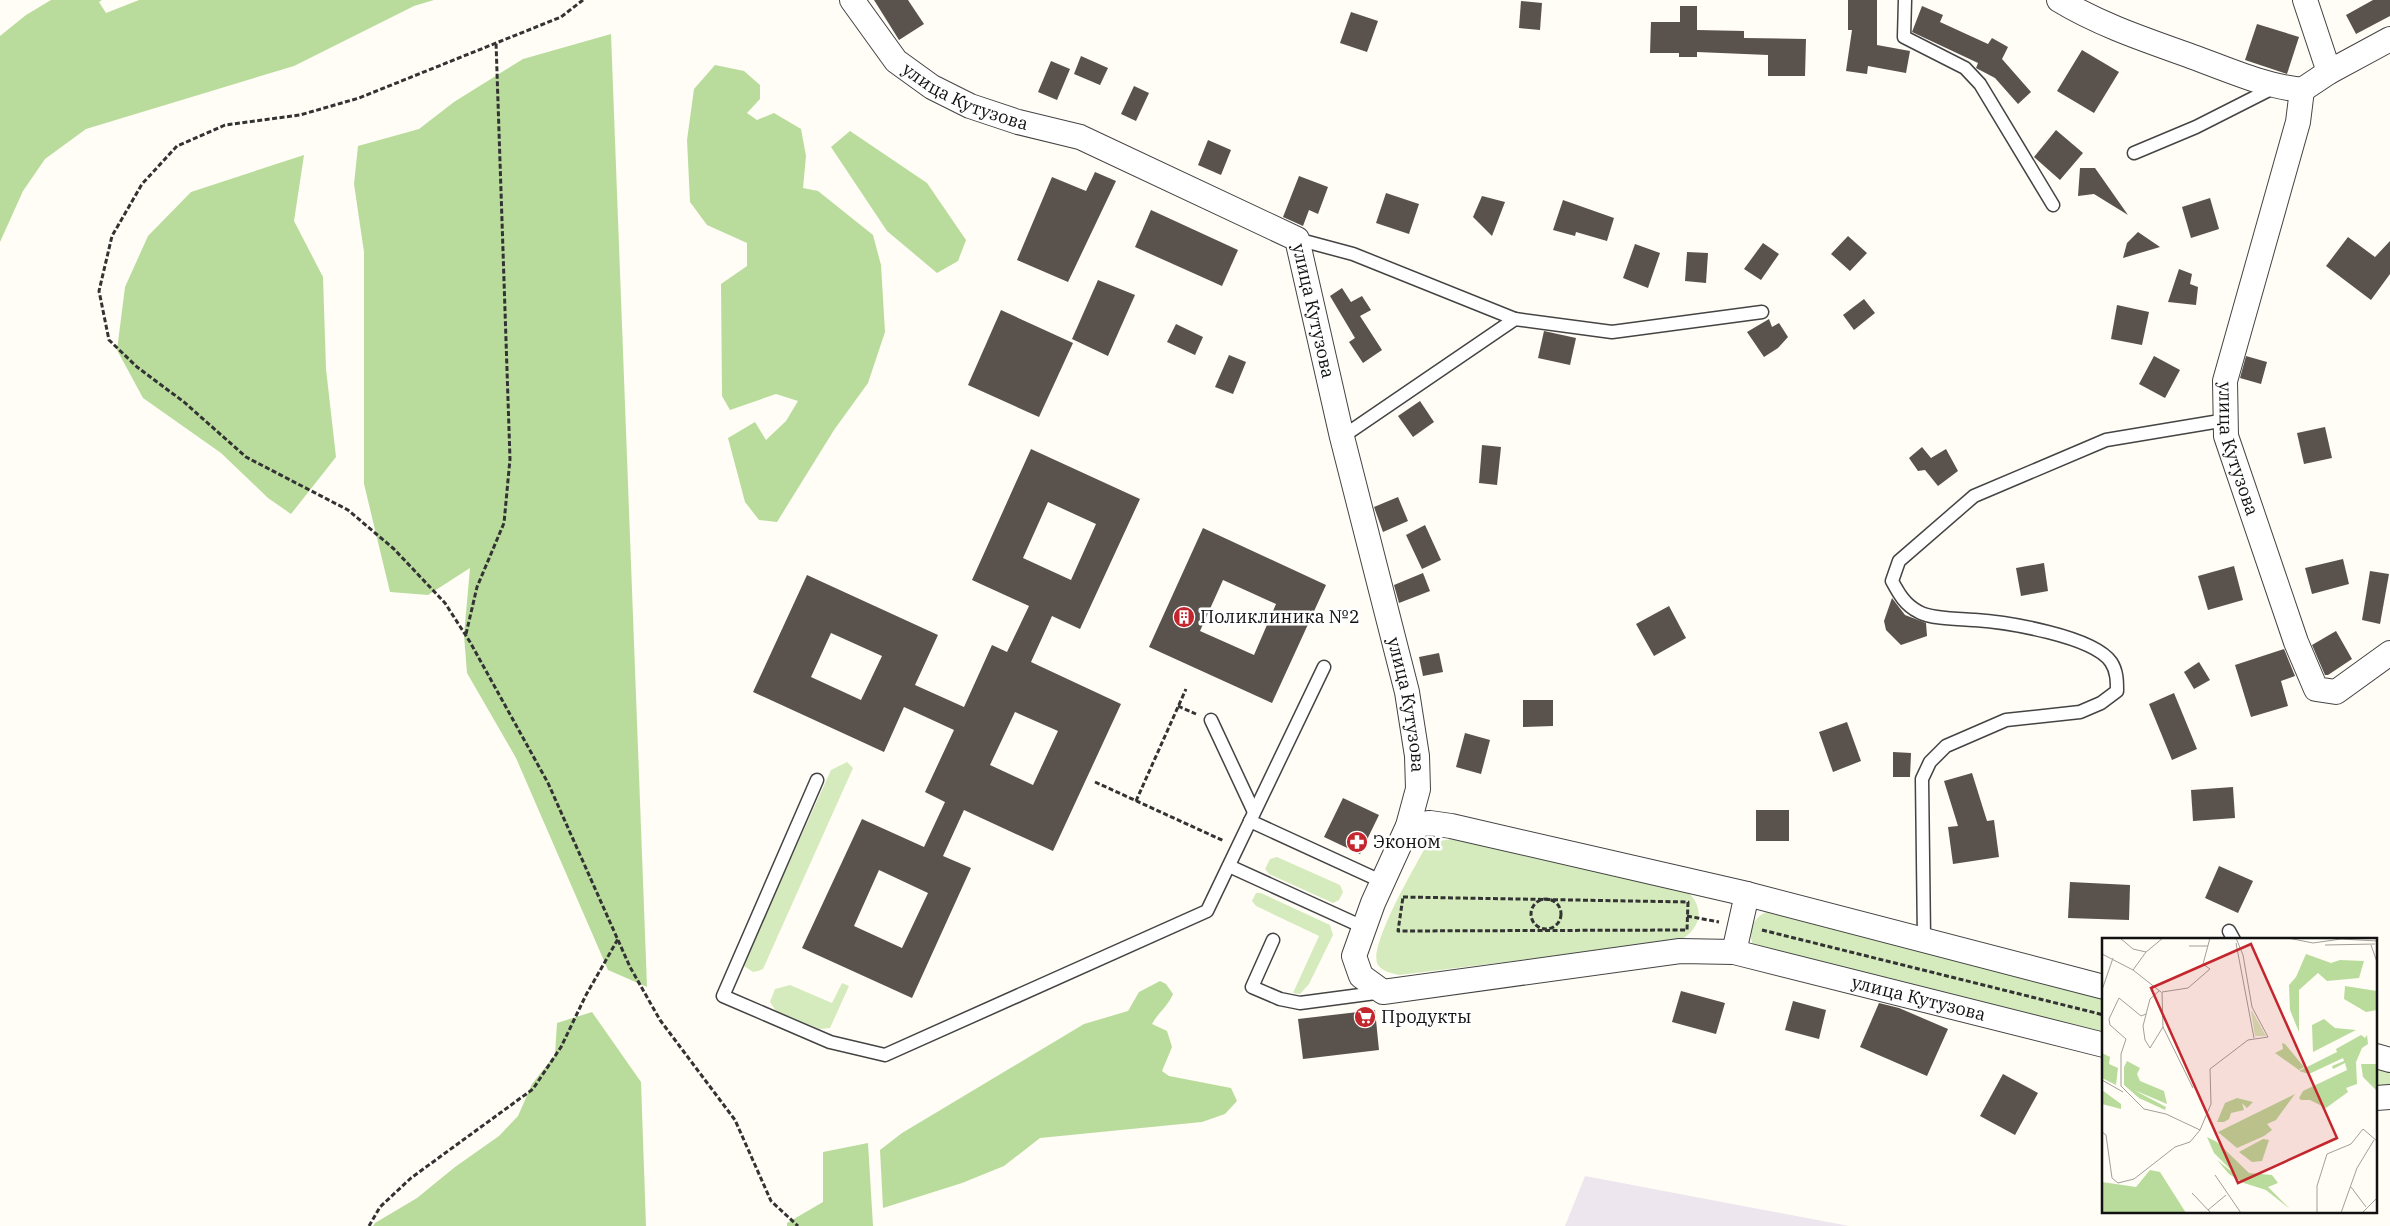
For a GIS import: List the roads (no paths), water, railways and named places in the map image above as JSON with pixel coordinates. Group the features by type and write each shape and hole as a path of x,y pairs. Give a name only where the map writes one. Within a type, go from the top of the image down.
{"street":[{"name":"улица Кутузова","path":"852,0 896,61 932,87 978,108 1018,122 1080,137 1297,239 1342,437 1407,692 1417,756 1418,789 1408,826 1382,882 1354,956 1361,976 1382,992 1680,951 1734,952 2102,1044"},
{"path":"2059,0 2079,12 2124,32 2275,87 2302,90 2329,72 2390,39"},
{"path":"2305,0 2329,72"},
{"name":"улица Кутузова","path":"2302,90 2298,122 2225,381 2226,436 2296,642 2316,689 2336,692 2390,653"},
{"path":"1408,826 1430,823 1451,826 1747,894 2102,986"},
{"path":"1734,952 1747,894"}],"lane":[{"path":"1905,0 1904,36 1965,68 1980,84 2053,205"},
{"path":"2134,153 2196,127 2275,87"},
{"path":"1297,239 1353,254 1515,318 1612,332 1762,312"},
{"path":"1342,437 1515,318"},
{"path":"1924,939 1922,779 1930,762 1946,746 2006,720 2080,712 2102,703 2117,691 2117,675 2110,661 2091,648 2044,630 1993,621 1920,613 1903,601 1892,581 1898,561 1974,496 2106,440 2226,420"},
{"path":"817,780 723,996 830,1042 885,1054 1208,911 1324,667"},
{"path":"1211,720 1252,816 1382,882"},
{"path":"1229,866 1363,928"},
{"path":"1273,940 1252,987 1280,999 1300,1003 1382,992"}],"place":[{"name":"Поликлиника №2","path":"1184,617"},
{"name":"Эконом","path":"1357,842"},
{"name":"Продукты","path":"1365,1017"}]}
